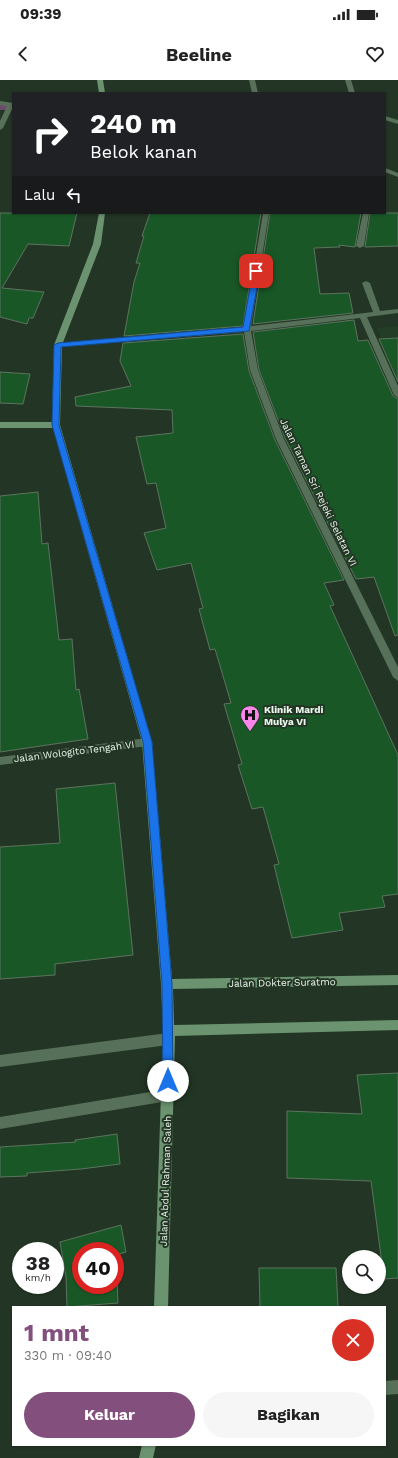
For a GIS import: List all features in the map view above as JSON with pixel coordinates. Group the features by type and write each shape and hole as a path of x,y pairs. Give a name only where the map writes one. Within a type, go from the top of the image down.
{"street":[{"path":"100,80 102,92"},
{"path":"252,80 255,92"},
{"path":"348,80 352,92"},
{"path":"0,103 12,105 0,128"},
{"path":"386,118 398,122"},
{"path":"386,170 398,175"},
{"name":"Jalan Abdul Rahman Saleh","path":"102,214 97,244 58,345 56,425 147,742 167,984 168,1094 161,1306"},
{"name":"Jalan Taman Sri Rejeki Selatan VI","path":"266,214 246,329 254,370 280,439 398,678"},
{"path":"360,246 366,214"},
{"path":"366,283 378,314"},
{"path":"58,345 246,329 398,311"},
{"path":"363,316 398,395"},
{"path":"0,425 56,425"},
{"name":"Jalan Wologito Tengah VI","path":"0,761 147,742"},
{"name":"Jalan Dokter Suratmo","path":"167,984 398,980"},
{"path":"0,1061 168,1035 398,1025"},
{"path":"0,1122 168,1094"},
{"path":"386,1388 398,1387"},
{"path":"146,1458 149,1446"}],"shaded area":[{"path":"398,326 398,378 377,328"}],"building":[{"path":"0,213 77,214 69,246 28,244 2,288 44,292 33,318 29,318 27,324 0,317"},
{"path":"398,213 398,246 365,247 370,214"},
{"path":"150,214 261,214 243,326 124,336 134,282 140,263 136,263 144,236 142,236"},
{"path":"270,214 361,214 355,247 339,245 340,247 314,248 320,294 349,293 353,313 253,324"},
{"path":"354,320 358,341 368,340 393,396 398,399 398,635 395,636 374,577 356,579 285,438 259,370 253,332"},
{"path":"243,334 249,371 275,440 344,580 324,583 334,605 330,606 398,755 398,894 382,896 385,907 339,913 343,930 292,938 274,865 279,864 263,807 252,809 238,765 242,764 224,704 231,703 215,649 210,650 199,609 203,608 191,563 157,570 144,533 166,528 156,483 147,484 136,437 173,433 172,410 76,406 75,397 131,386 120,361 123,343"},
{"path":"398,338 398,382 379,339"},
{"path":"0,372 30,374 23,404 0,403"},
{"path":"38,492 42,544 48,543 59,640 72,639 76,690 79,689 88,739 0,752 0,496"},
{"path":"115,783 133,955 55,964 55,975 0,979 0,847 60,843 56,789"},
{"path":"398,1073 398,1278 386,1279 386,1250 380,1250 371,1181 287,1178 287,1111 362,1114 357,1075"},
{"path":"117,1134 120,1164 81,1169 27,1173 27,1176 0,1177 0,1147 76,1142 75,1140"},
{"path":"121,1225 126,1252 124,1253 124,1242 72,1242 72,1294 118,1294 118,1303 67,1306 64,1242 60,1242"},
{"path":"259,1268 336,1268 338,1306 260,1306"}],"waterway":[{"path":"0,106 5,106"}],"place":[{"name":"Klinik Mardi Mulya VI","path":"250,732"}],"route":[{"path":"168,1081 169,1031 167,984 147,742 56,425 58,345 246,329 256,271"}]}
